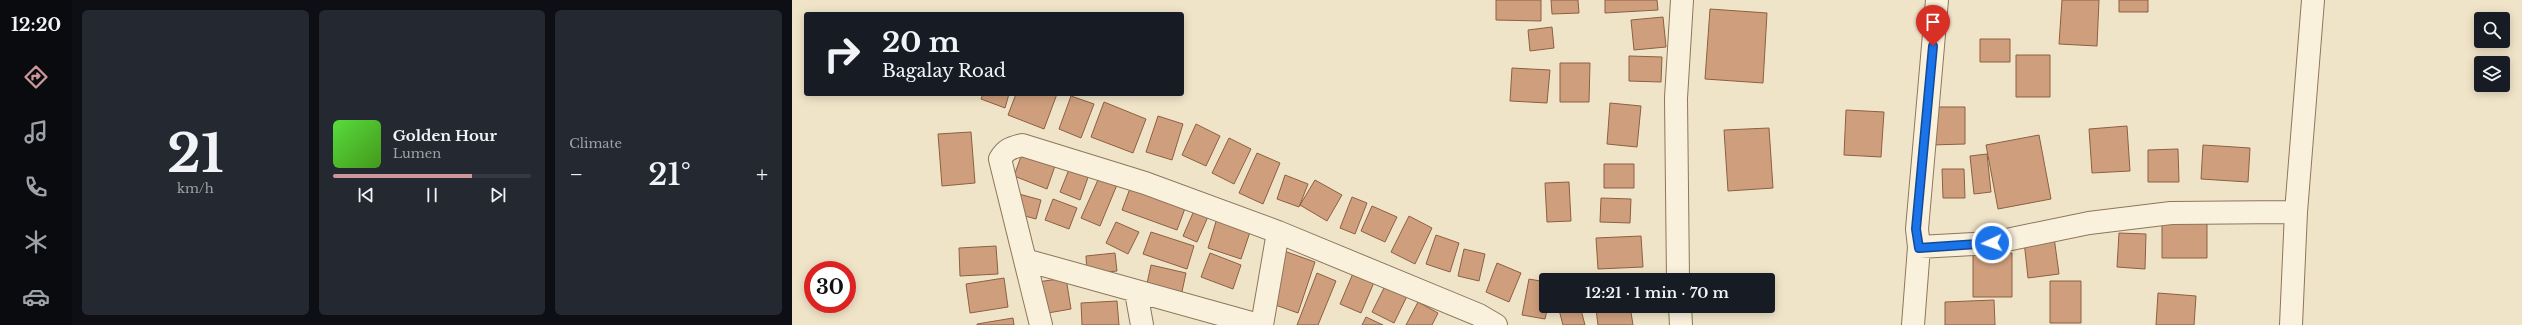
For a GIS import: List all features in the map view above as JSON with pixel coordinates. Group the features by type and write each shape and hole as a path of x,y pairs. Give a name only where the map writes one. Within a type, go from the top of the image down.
{"street":[{"path":"1678,273 1676,98 1682,0"},
{"path":"1913,325 1919,248 1916,229 1937,0"},
{"path":"2291,325 2296,212 2313,0"},
{"path":"1041,325 1000,160 1004,152 1010,148 1022,145 1145,183 1278,232 1479,316 1496,325"},
{"path":"1919,248 1992,243 2089,223 2171,213 2296,212"},
{"path":"1025,260 1136,292 1261,325 1278,232"},
{"path":"1136,292 1142,325"},
{"path":"1680,313 1681,325"}],"building":[{"path":"1496,0 1541,0 1541,21 1496,20"},
{"path":"1551,0 1578,0 1579,13 1552,14"},
{"path":"1605,0 1657,0 1658,10 1605,13"},
{"path":"2062,0 2099,0 2097,46 2059,44"},
{"path":"2119,0 2148,0 2148,12 2119,12"},
{"path":"1710,9 1767,13 1763,83 1705,79"},
{"path":"1663,17 1666,47 1634,50 1631,20"},
{"path":"1552,27 1554,48 1530,51 1528,30"},
{"path":"1980,39 2010,39 2010,62 1980,62"},
{"path":"2016,55 2050,55 2050,97 2016,97"},
{"path":"1629,56 1662,57 1661,82 1629,81"},
{"path":"1560,63 1590,63 1589,102 1560,102"},
{"path":"1512,68 1550,70 1547,103 1510,101"},
{"path":"982,96 1008,96 1005,108 981,99"},
{"path":"1015,96 1056,96 1044,129 1008,115"},
{"path":"1071,96 1094,104 1081,138 1059,129"},
{"path":"1104,102 1146,119 1133,153 1091,137"},
{"path":"1610,103 1641,106 1637,147 1607,144"},
{"path":"1931,107 1965,107 1965,144 1931,145"},
{"path":"1846,110 1884,112 1881,157 1844,155"},
{"path":"1158,116 1183,124 1172,160 1146,152"},
{"path":"1196,124 1220,136 1206,166 1182,155"},
{"path":"2127,126 2130,171 2092,173 2089,129"},
{"path":"1769,128 1773,188 1728,191 1724,130"},
{"path":"971,132 975,183 942,186 938,134"},
{"path":"2039,135 2051,199 1998,209 1986,145"},
{"path":"1229,138 1251,149 1234,184 1212,173"},
{"path":"2203,145 2250,148 2248,182 2201,179"},
{"path":"2178,149 2179,182 2148,182 2148,150"},
{"path":"1023,151 1056,163 1047,189 1014,176"},
{"path":"1257,153 1280,163 1263,204 1239,193"},
{"path":"1987,154 1991,192 1974,194 1970,156"},
{"path":"1072,162 1091,169 1080,200 1060,192"},
{"path":"1604,164 1634,164 1634,188 1604,188"},
{"path":"1942,169 1964,169 1965,198 1943,198"},
{"path":"1101,173 1119,180 1100,226 1081,218"},
{"path":"1285,175 1308,184 1299,207 1277,199"},
{"path":"1315,180 1342,195 1327,221 1300,205"},
{"path":"1569,182 1571,221 1547,222 1545,183"},
{"path":"1132,183 1187,203 1177,230 1122,210"},
{"path":"1019,194 1041,200 1036,219 1014,213"},
{"path":"1352,197 1367,203 1355,234 1340,228"},
{"path":"1601,198 1631,199 1630,223 1600,222"},
{"path":"1053,199 1077,208 1069,229 1045,220"},
{"path":"1196,206 1210,212 1197,242 1183,236"},
{"path":"1372,206 1397,217 1385,242 1361,231"},
{"path":"1218,215 1252,226 1241,259 1208,248"},
{"path":"1409,216 1432,228 1415,264 1391,252"},
{"path":"2207,217 2207,258 2162,258 2162,218"},
{"path":"1116,222 1139,232 1128,254 1106,243"},
{"path":"1151,232 1194,246 1187,269 1143,254"},
{"path":"2119,233 2146,234 2145,269 2117,267"},
{"path":"1436,235 1459,243 1450,272 1426,264"},
{"path":"1641,236 1643,267 1598,269 1596,238"},
{"path":"2054,237 2059,274 2028,278 2024,241"},
{"path":"996,246 998,274 960,276 959,248"},
{"path":"1464,249 1485,254 1479,281 1458,276"},
{"path":"1284,251 1315,262 1298,313 1267,302"},
{"path":"1115,253 1117,271 1087,274 1086,256"},
{"path":"1210,253 1241,265 1233,289 1201,277"},
{"path":"1973,253 2012,253 2012,297 1973,297"},
{"path":"1497,263 1521,273 1509,302 1486,292"},
{"path":"1151,265 1186,273 1180,301 1145,293"},
{"path":"1354,271 1375,280 1361,313 1340,304"},
{"path":"1317,273 1336,281 1318,325 1297,325"},
{"path":"1004,278 1008,307 970,313 966,284"},
{"path":"1066,278 1071,309 1042,314 1037,282"},
{"path":"1529,279 1539,281 1539,313 1546,313 1545,319 1522,315"},
{"path":"1388,280 1410,290 1394,323 1372,312"},
{"path":"2050,281 2081,281 2081,323 2050,323"},
{"path":"2158,293 2196,296 2194,325 2156,325"},
{"path":"1994,300 1995,325 1945,325 1945,302"},
{"path":"1117,301 1119,325 1082,325 1081,303"},
{"path":"1418,302 1438,313 1432,325 1406,325"},
{"path":"1560,313 1582,313 1585,325 1563,325"},
{"path":"1596,313 1631,313 1633,325 1598,325"},
{"path":"1366,317 1383,325 1362,325"},
{"path":"1013,318 1014,325 977,325 977,324"}],"route":[{"path":"1933,46 1916,229 1919,248 1992,243"}]}
